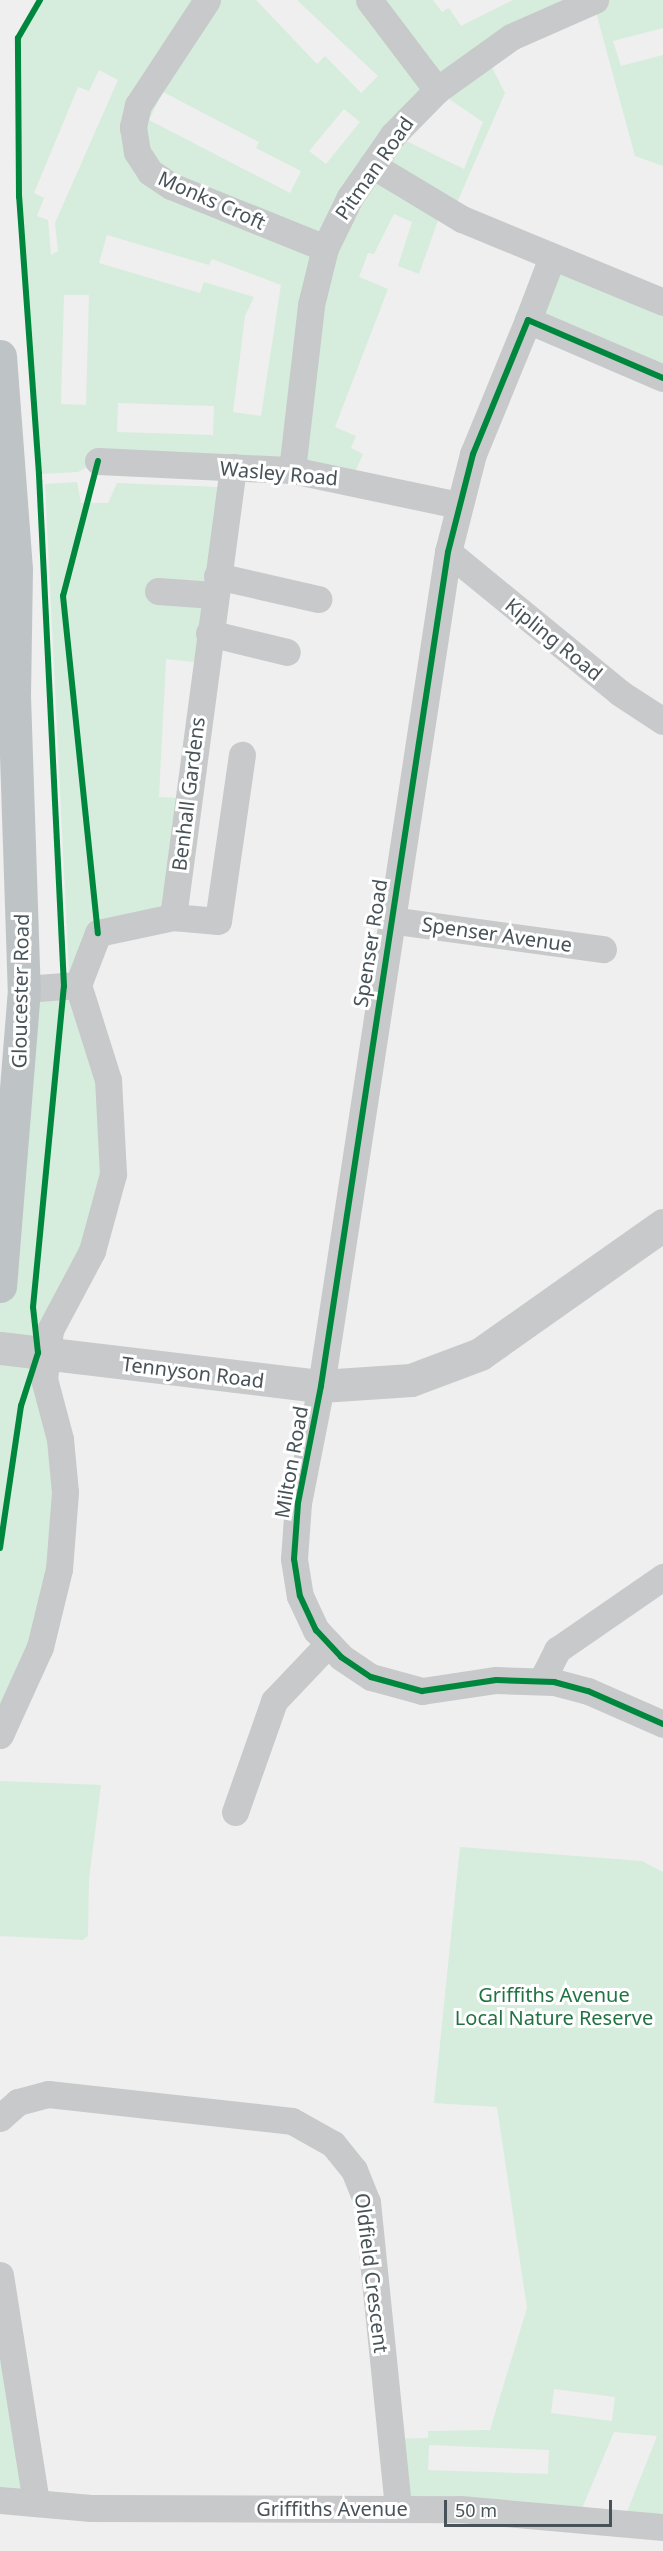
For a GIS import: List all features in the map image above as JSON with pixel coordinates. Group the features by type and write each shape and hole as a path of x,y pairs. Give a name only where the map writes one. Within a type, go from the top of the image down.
{"highway":[{"name":"Gloucester Road","path":"0,356 16,569 14,695 24,989 0,1286"},
{"name":"Gloucester Road","path":"0,635 14,695"}],"street":[{"name":"Monks Croft","path":"207,0 138,105 132,127 137,152 150,172 171,186 325,248"},
{"path":"369,0 437,90"},
{"name":"Pitman Road","path":"292,470 311,305 325,248 372,165 437,90 511,37 595,0"},
{"path":"372,165 452,214 552,258 663,302"},
{"name":"Spenser Road","path":"321,1386 390,920 448,552 458,505 552,258"},
{"path":"528,320 663,378"},
{"name":"Wasley Road","path":"98,461 292,470 458,505"},
{"name":"Benhall Gardens","path":"173,917 232,467"},
{"name":"Kipling Road","path":"448,552 620,693 663,721"},
{"path":"158,591 215,585 318,599"},
{"path":"209,633 287,652"},
{"path":"0,1735 40,1647 60,1559 63,1466 44,1379 46,1355 58,1309 101,1226 113,1174 108,1080 78,985 98,933 173,917 218,921 242,755"},
{"name":"Spenser Avenue","path":"390,920 603,949"},
{"path":"24,989 78,985"},
{"name":"Tennyson Road","path":"0,1348 321,1386 385,1385 461,1365 663,1225"},
{"name":"Milton Road","path":"321,1386 298,1503 294,1559 300,1596 328,1644 355,1668 405,1689 440,1691 496,1680 542,1680 588,1690 663,1724"},
{"path":"542,1680 557,1650 663,1577"},
{"path":"235,1812 274,1701 328,1644"},
{"name":"Oldfield Crescent","path":"3,2107 48,2094 292,2121 321,2134 345,2156 367,2202 398,2507"},
{"path":"0,2275 36,2503"},
{"name":"Griffiths Avenue","path":"0,2500 91,2508 398,2507 663,2527"}],"green space":[{"path":"40,0 256,0 317,64 325,56 361,93 378,76 297,0 433,0 442,12 449,8 461,26 513,0 663,0 663,28 613,41 621,66 663,55 663,166 635,156 593,1 485,54 505,93 452,214 442,209 419,274 398,266 412,222 394,214 374,254 368,253 359,277 388,289 335,427 356,436 351,448 363,454 352,479 98,461 78,472 40,474 19,197 16,56 22,27","holes":["99,70 118,80 55,223 58,251 51,255 48,220 37,216 44,198 34,193 78,87 89,91","437,91 483,122 464,169 394,135","163,92 259,142 256,148 301,171 290,193 149,120","344,109 360,122 326,164 309,151","107,235 209,265 212,259 281,285 261,416 233,412 245,316 254,297 204,282 200,293 99,263","64,295 89,295 86,405 61,404","118,403 214,406 213,435 117,432"]},
{"path":"552,257 663,302 663,378 528,320"},
{"path":"77,482 81,503 108,503 117,483 219,487 202,649 193,662 166,659 159,797 178,798 167,906 101,919 69,974 45,484"},
{"path":"78,985 115,1151 50,1330 64,1531 0,1735 0,1286 24,989"},
{"path":"0,1781 101,1785 89,1879 88,1936 83,1940 0,1936"},
{"name":"Griffiths Avenue Local Nature Reserve","path":"460,1847 642,1861 663,1872 663,2527 623,2522 657,2436 614,2432 578,2518 398,2507 392,2439 428,2438 428,2431 490,2430 527,2308 497,2107 434,2103","holes":["554,2389 615,2397 612,2421 551,2413","429,2445 549,2450 548,2474 428,2470"]},
{"path":"0,2275 36,2503 0,2500"}],"cycle path":[{"path":"0,1548 21,1406 38,1353 33,1307 64,986 39,474 19,197 18,38 40,0"},
{"path":"663,378 528,320 473,454 448,552 321,1386 298,1503 294,1559 300,1596 316,1630 341,1657 371,1677 422,1691 496,1680 554,1682 588,1691 663,1724"},
{"path":"98,461 63,596 98,933"}]}
